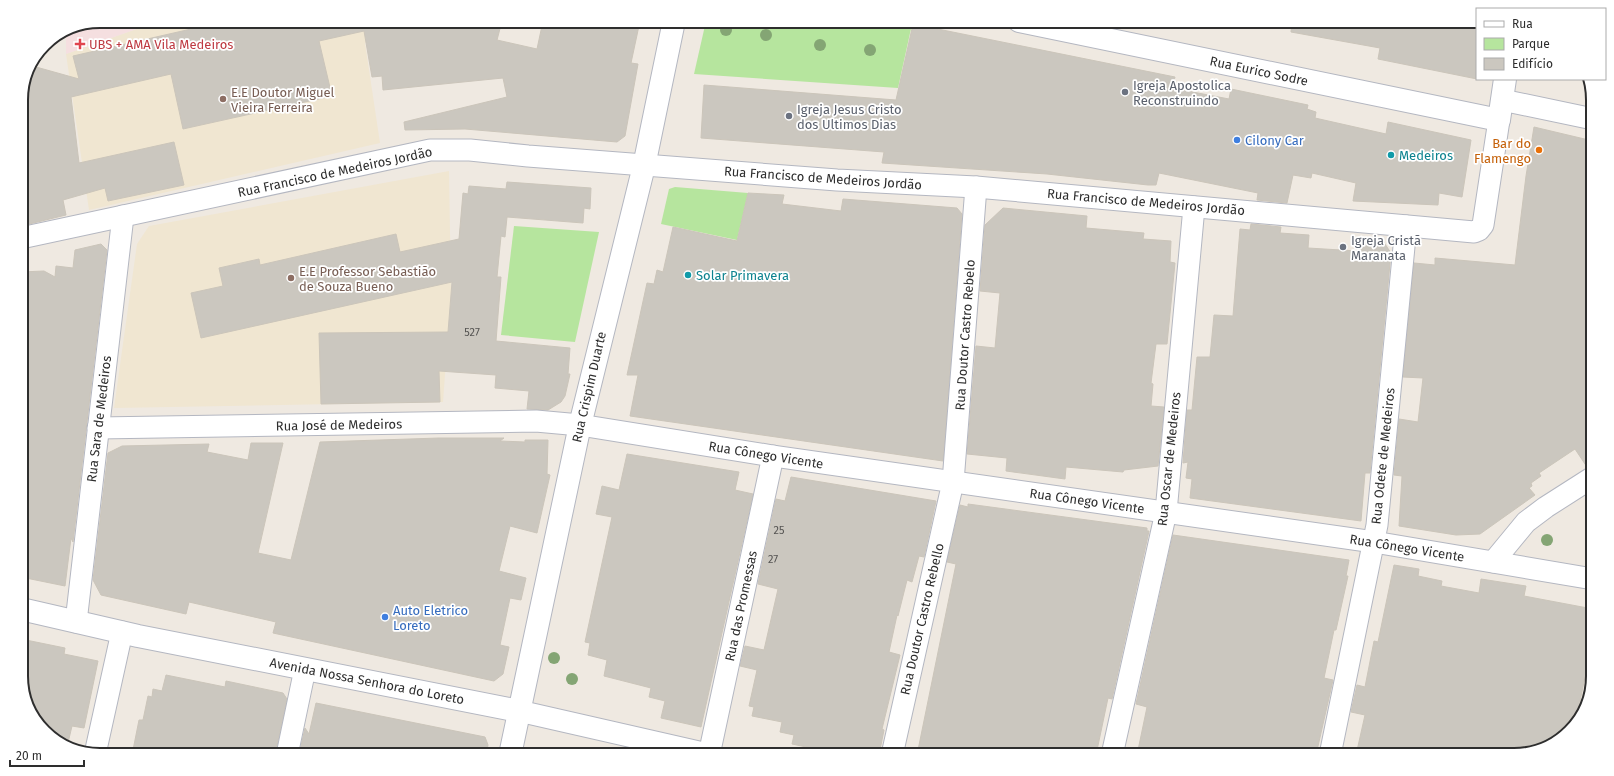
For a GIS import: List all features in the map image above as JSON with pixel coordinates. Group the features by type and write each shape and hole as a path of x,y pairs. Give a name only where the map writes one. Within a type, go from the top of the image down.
{"main road":[{"name":"Rua Crispim Duarte","path":"511,748 580,425 644,166 673,28"},
{"name":"Rua Eurico Sodre","path":"1062,28 1502,100"},
{"name":"Avenida Nossa Senhora do Loreto","path":"28,612 304,669 519,711"}],"street":[{"name":"Rua Francisco de Medeiros Jordão","path":"28,236 430,150 470,150 644,166 837,180 976,187 1474,232 1479,230 1483,225 1502,100"},
{"path":"1502,100 1586,118"},
{"name":"Rua Doutor Castro Rebelo","path":"953,482 976,187"},
{"name":"Rua Oscar de Medeiros","path":"1114,748 1166,512 1194,207"},
{"name":"Rua Sara de Medeiros","path":"76,622 123,216"},
{"name":"Rua Odete de Medeiros","path":"1331,748 1374,542 1406,226"},
{"name":"Rua José de Medeiros","path":"98,428 536,421 580,425"},
{"name":"Rua Cônego Vicente","path":"580,425 773,456 1374,542 1586,578"},
{"name":"Rua das Promessas","path":"711,748 773,456"},
{"path":"1492,562 1526,522 1546,507 1586,481"},
{"name":"Rua Doutor Castro Rebello","path":"894,748 953,482"},
{"path":"96,748 122,632"},
{"path":"288,748 304,669"},
{"name":"Avenida Nossa Senhora do Loreto","path":"519,711 680,748"}],"shaded area":[{"name":"UBS + AMA Vila Medeiros","path":"100,28 139,28 66,54 66,36 81,30"},
{"name":"E.E Doutor Miguel Vieira Ferreira","path":"139,28 425,28 425,30 365,43 380,143 89,210 66,54"},
{"name":"E.E Professor Sebastião de Souza Bueno","path":"449,171 451,292 443,402 114,408 137,244 149,226"}],"green space":[{"path":"704,28 911,28 898,88 694,74"},
{"path":"675,187 748,193 737,240 661,224 669,189"},
{"path":"514,226 599,232 575,342 501,335"}],"building":[{"path":"195,28 500,28 497,40 537,49 542,28 638,28 631,63 638,64 625,136 617,142 465,129 405,130 404,122 507,97 503,78 383,90 382,76 372,77 364,31 319,41 332,96 183,129 171,74 71,97 79,163 174,142 184,185 108,201 105,188 63,200 66,215 28,224 28,95 30,81 36,67 79,79 73,56"},
{"path":"912,28 933,28 1175,77 1172,88 1229,99 1231,89 1308,105 1307,109 1316,112 1315,118 1386,134 1388,122 1471,140 1462,197 1439,193 1438,205 1353,201 1356,183 1312,173 1311,178 1293,175 1287,203 1257,200 1258,193 1159,173 1156,185 1148,185 1047,174 882,163 884,152 701,138 704,85 896,100"},
{"path":"1291,28 1476,28 1476,79 1378,59 1380,48 1291,32"},
{"path":"1534,127 1586,139 1586,466 1575,449 1539,473 1541,476 1531,483 1532,486 1529,488 1535,495 1480,534 1456,535 1399,526 1402,476 1394,475 1399,419 1418,422 1423,378 1403,377 1414,263 1435,265 1435,258 1515,265 1526,176"},
{"path":"507,182 591,188 590,209 584,208 583,223 507,217 505,237 501,236 497,277 501,277 496,341 570,348 568,374 570,374 565,396 561,402 548,410 527,409 529,391 495,388 496,375 439,371 440,402 321,404 319,333 448,332 452,282 201,338 191,293 223,286 219,268 259,259 260,265 396,234 400,252 459,239 463,193 468,194 469,186 506,189"},
{"path":"748,193 784,195 782,204 841,211 843,199 957,208 962,214 943,461 630,416 638,375 627,375 647,283 654,284 657,270 663,272 673,227 737,241"},
{"path":"1003,208 1087,216 1086,228 1144,233 1143,239 1171,241 1170,262 1175,263 1167,344 1156,344 1151,383 1153,384 1151,406 1164,407 1158,466 1124,470 1123,472 1066,467 1065,479 1006,471 1007,458 967,454 976,346 995,348 1000,293 980,291 985,225"},
{"path":"1251,224 1281,227 1280,233 1309,235 1308,248 1357,251 1358,239 1383,241 1391,253 1370,473 1365,473 1361,521 1190,498 1192,479 1186,478 1188,462 1183,463 1187,410 1192,410 1197,357 1210,357 1214,315 1233,316 1240,229 1250,230"},
{"path":"101,244 107,250 73,542 71,538 65,586 28,578 28,272 44,271 55,277 56,266 73,268 75,250"},
{"path":"439,438 504,438 500,441 525,442 525,440 548,440 547,474 550,475 537,533 510,526 499,571 526,578 521,600 510,598 500,645 509,647 503,674 494,681 273,633 276,622 189,602 186,614 101,595 93,580 108,453 122,446 209,444 207,452 248,460 251,443 283,443 258,553 291,560 320,442"},
{"path":"627,454 739,472 735,490 753,494 701,727 661,718 665,701 649,697 651,688 604,676 607,660 588,655 590,643 585,642 612,517 596,514 602,486 619,490"},
{"path":"791,477 936,501 924,557 919,556 912,582 907,580 898,616 897,615 889,652 900,655 882,729 884,730 880,748 811,748 792,744 794,735 780,732 782,722 752,716 754,707 749,706 757,670 740,666 745,646 764,650 778,589 758,584 776,499 785,501"},
{"path":"968,504 1147,528 1147,531 1149,531 1112,699 1108,698 1097,748 918,748 956,564 947,562 960,505 968,507"},
{"path":"1173,535 1349,560 1346,576 1348,576 1336,630 1334,630 1324,678 1333,680 1318,748 1138,748 1147,707 1136,704"},
{"path":"1394,565 1419,569 1418,576 1442,581 1441,586 1479,593 1481,579 1526,586 1524,596 1586,608 1586,676 1578,709 1565,727 1558,733 1542,743 1533,746 1514,748 1358,748 1365,715 1351,712 1357,685 1365,687 1374,641 1378,642"},
{"path":"28,640 65,648 64,654 98,661 84,728 72,726 68,741 53,730 35,708 29,690 28,681"},
{"path":"166,675 225,687 226,681 283,693 287,699 276,748 133,748 139,720 143,720 148,696 152,697 153,689 162,691"},
{"path":"316,703 485,737 488,745 487,748 301,748 305,728 309,734"}],"place":[{"name":"UBS + AMA Vila Medeiros","path":"80,44"},
{"name":"Igreja Apostolica Reconstruindo","path":"1125,92"},
{"name":"E.E Doutor Miguel Vieira Ferreira","path":"223,99"},
{"name":"Igreja Jesus Cristo dos Ultimos Dias","path":"789,116"},
{"name":"Cilony Car","path":"1237,140"},
{"name":"Bar do Flamengo","path":"1539,150"},
{"name":"Medeiros","path":"1391,155"},
{"name":"Igreja Cristã Maranata","path":"1343,247"},
{"name":"Solar Primavera","path":"688,275"},
{"name":"E.E Professor Sebastião de Souza Bueno","path":"291,278"},
{"name":"Auto Eletrico Loreto","path":"385,617"}]}
